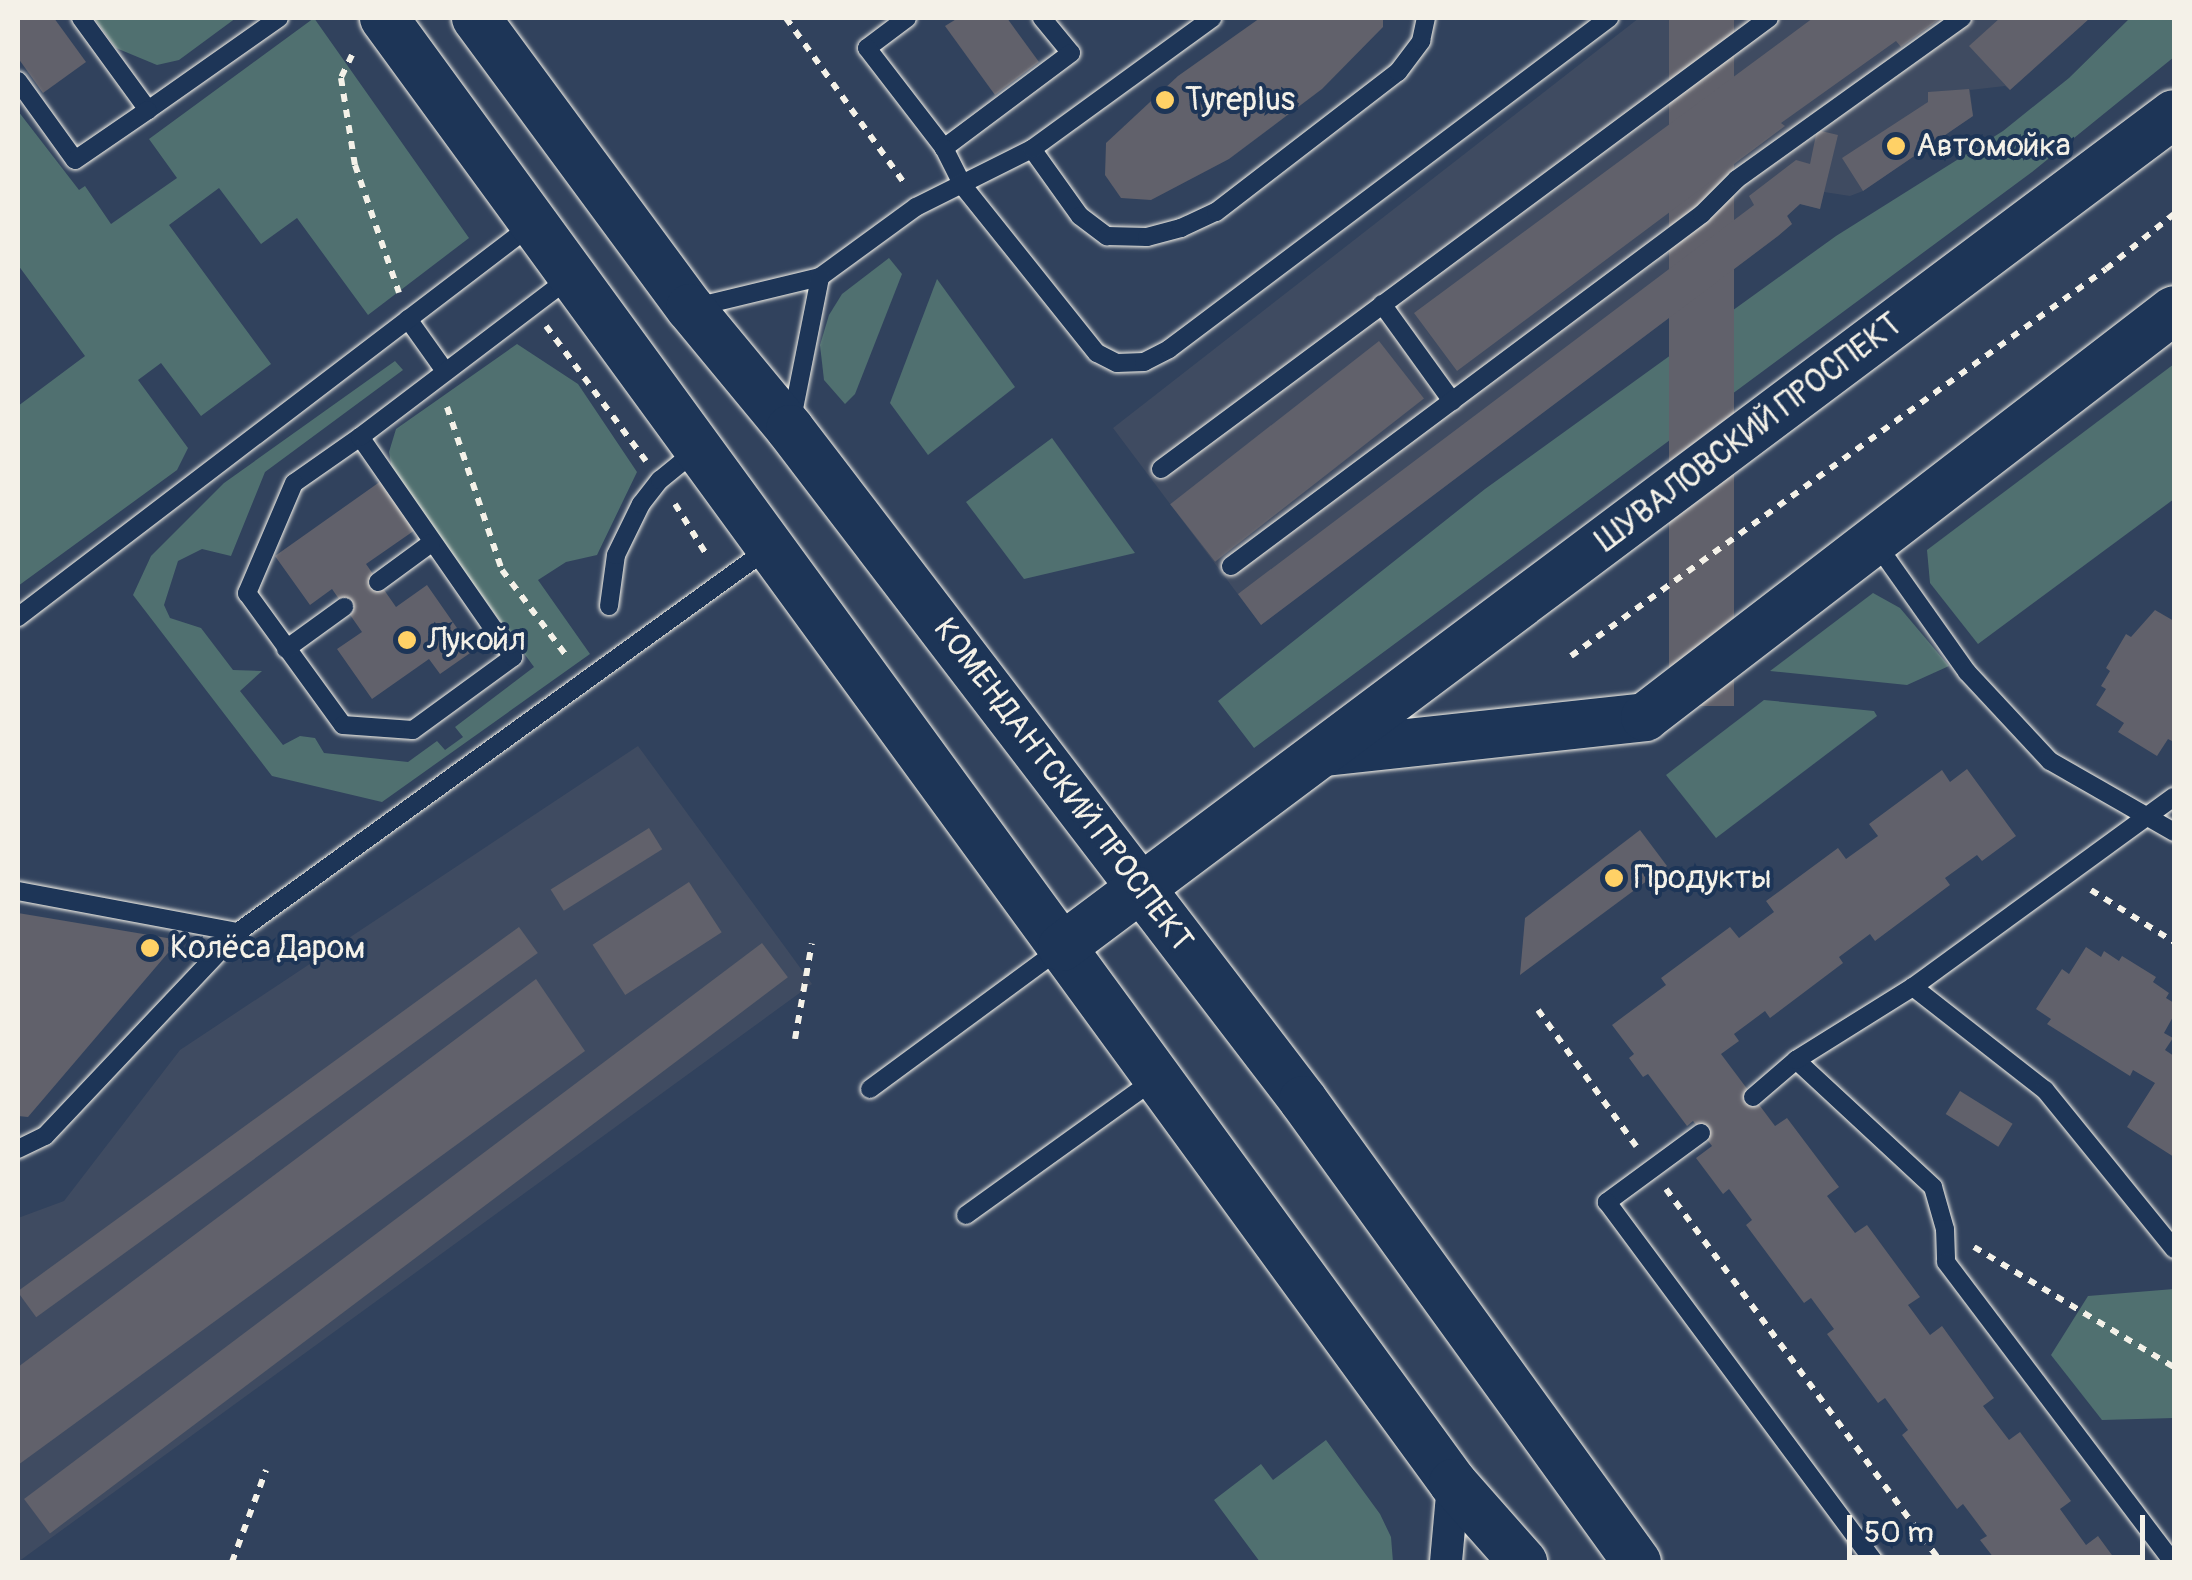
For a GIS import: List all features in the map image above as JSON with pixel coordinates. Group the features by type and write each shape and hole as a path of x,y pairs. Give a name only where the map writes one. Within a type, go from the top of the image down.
{"main road":[{"path":"384,18 1453,1483 1524,1562"},
{"name":"КОМЕНДАНТСКИЙ ПРОСПЕКТ","path":"476,18 690,308 790,429 1315,1116 1637,1562"},
{"name":"ШУВАЛОВСКИЙ ПРОСПЕКТ","path":"1062,947 2174,114"},
{"path":"1324,752 1644,718 2174,310"}],"street":[{"path":"1446,1562 1453,1483"}],"lane":[{"path":"81,18 148,110"},
{"path":"18,82 75,160 279,18"},
{"path":"907,18 867,48 944,148 963,186 1098,353 1117,363 1144,362 1169,349 1609,18"},
{"path":"944,148 1071,54 1042,18"},
{"path":"690,308 820,277 916,207 1032,149 1212,18"},
{"path":"1032,149 1080,216 1107,236 1147,237 1182,228 1216,212 1398,72 1421,41 1426,18"},
{"path":"1160,469 1769,18"},
{"path":"1231,566 1702,214 1737,180 1962,18"},
{"path":"18,617 533,224"},
{"path":"360,437 512,656 414,730 343,725 248,593 294,483 572,276"},
{"path":"790,429 820,277"},
{"path":"1382,304 1452,401"},
{"path":"408,319 446,371"},
{"path":"609,606 616,555 641,504 660,480 698,449"},
{"path":"1874,541 1967,672 2050,761 2174,832"},
{"path":"378,582 431,544"},
{"path":"18,1149 45,1136 238,932 770,547"},
{"path":"286,649 344,607"},
{"path":"1753,1097 1796,1060 1913,987 2174,797"},
{"path":"18,891 238,932"},
{"name":"ШУВАЛОВСКИЙ ПРОСПЕКТ","path":"870,1088 1062,947"},
{"path":"1913,987 2045,1090 2174,1249"},
{"path":"1796,1060 1932,1187 1945,1229 1946,1262 2173,1562"},
{"path":"966,1215 1158,1078"},
{"path":"1701,1133 1608,1202 1874,1562"}],"path":[{"path":"786,18 894,165 916,207"},
{"path":"352,56 341,78 355,166 408,319"},
{"path":"1571,656 2106,269 2174,214"},
{"path":"531,307 660,480 725,583"},
{"path":"446,371 444,398 502,570 586,682"},
{"path":"2067,875 2174,942"},
{"path":"796,1040 812,944"},
{"path":"1538,1010 1941,1562"},
{"path":"1945,1229 2064,1306 2174,1367"},
{"path":"232,1562 266,1470"}],"shaded area":[{"path":"1639,18 2090,18 2010,90 2005,86 1970,90 1973,116 1863,191 1850,196 1824,192 1820,209 1800,204 1787,215 1792,224 1778,236 1261,625 1113,428"},
{"path":"638,746 812,984 18,1562 18,1218 64,1201 180,1050"}],"green space":[{"path":"94,18 236,18 179,60 157,65 116,48"},
{"path":"314,18 469,238 368,315 297,218 261,244 219,188 169,225 271,364 201,416 161,363 138,380 188,448 177,470 18,586 18,406 85,356 18,265 18,111 79,190 85,186 111,224 177,178 149,139"},
{"path":"2130,18 2174,18 2174,57 2032,172 1254,748 1218,701 1485,489 1836,236 2003,131 2069,78"},
{"path":"889,258 902,274 855,394 845,404 824,380 820,345 829,315 842,294"},
{"path":"937,279 1015,387 928,455 890,403"},
{"path":"517,344 578,384 637,472 597,555 566,562 538,580 590,654 382,802 272,776 133,595 151,556 224,483 395,361 403,370 265,472 231,556 202,549 178,561 164,605 170,618 201,628 233,670 262,671 240,691 283,745 300,736 315,738 324,753 408,762 437,741 445,750 463,737 455,727 534,667 393,475 389,452 396,429"},
{"path":"2174,364 2174,499 1978,644 1930,583 1927,550"},
{"path":"1052,438 1135,553 1024,579 966,502"},
{"path":"1873,593 1900,608 1949,666 1907,685 1770,671"},
{"path":"1764,700 1874,711 1877,716 1716,838 1666,775"},
{"path":"2174,1289 2174,1418 2102,1420 2051,1355 2088,1296"},
{"path":"1326,1440 1380,1514 1391,1537 1393,1562 1260,1562 1214,1500 1261,1464 1273,1480"}],"building":[{"path":"18,18 54,18 86,62 43,93 18,58"},
{"path":"958,18 1007,18 1039,62 995,95 945,26"},
{"path":"1260,18 1383,18 1383,27 1322,89 1229,159 1151,200 1121,198 1105,175 1106,143 1178,76"},
{"path":"1669,18 1734,18 1734,706 1669,706"},
{"path":"1813,18 1941,18 1901,47 1896,41 1781,123 1785,126 1457,371 1414,313"},
{"path":"2000,18 2090,18 2010,90 1969,46"},
{"name":"Автомойка","path":"1969,89 1973,116 1863,191 1842,158 1928,102 1928,92"},
{"path":"1817,130 1838,135 1820,209 1800,204 1787,216 1792,224 1778,236 1261,625 1238,594 1754,205 1749,196 1796,160 1810,164"},
{"path":"1379,341 1424,399 1215,562 1170,504"},
{"path":"381,481 415,530 366,564 396,607 427,585 473,651 440,674 429,659 372,699 337,649 362,632 332,589 310,605 275,556"},
{"path":"2155,610 2174,621 2174,742 2168,739 2157,756 2118,732 2124,723 2096,705 2106,689 2101,686 2110,671 2106,668 2126,634 2131,637"},
{"path":"1967,769 2016,836 1982,861 1977,855 1945,878 1950,885 1875,941 1870,934 1839,957 1843,963 1770,1018 1765,1011 1734,1034 1739,1041 1721,1054 1775,1126 1787,1118 1839,1187 1827,1196 1855,1233 1867,1225 1920,1297 1908,1305 1930,1335 1942,1326 1994,1398 1983,1406 2009,1440 2020,1432 2071,1501 2060,1509 2086,1545 2098,1536 2117,1562 1997,1562 1980,1540 1987,1536 1963,1504 1957,1509 1902,1435 1908,1430 1885,1398 1878,1403 1827,1334 1834,1329 1811,1298 1804,1303 1746,1225 1752,1220 1729,1189 1723,1194 1696,1158 1712,1146 1693,1121 1687,1126 1648,1074 1643,1077 1629,1058 1634,1054 1612,1025 1666,985 1661,978 1730,927 1739,938 1774,912 1766,901 1838,848 1846,859 1878,836 1869,824 1942,770 1950,782"},
{"path":"649,828 662,849 564,911 551,889"},
{"path":"1640,830 1667,866 1520,975 1525,918"},
{"path":"689,882 722,932 625,995 593,945"},
{"path":"18,913 179,940 28,1117 18,1116"},
{"path":"519,927 538,953 36,1317 18,1291"},
{"path":"762,943 788,977 50,1533 24,1499"},
{"path":"2086,947 2101,957 2104,951 2119,961 2122,956 2156,977 2153,982 2169,993 2166,998 2174,1003 2174,1015 2164,1033 2173,1038 2165,1050 2174,1056 2174,1157 2127,1127 2155,1083 2133,1070 2130,1076 2047,1024 2051,1019 2036,1009 2062,969 2069,974"},
{"path":"536,979 585,1051 18,1465 18,1367"},
{"path":"1960,1091 2013,1124 1998,1147 1946,1114"}],"place":[{"name":"Tyreplus","path":"1165,100"},
{"name":"Автомойка","path":"1896,146"},
{"name":"Лукойл","path":"407,640"},
{"name":"Продукты","path":"1614,878"},
{"name":"Колёса Даром","path":"150,948"}]}
